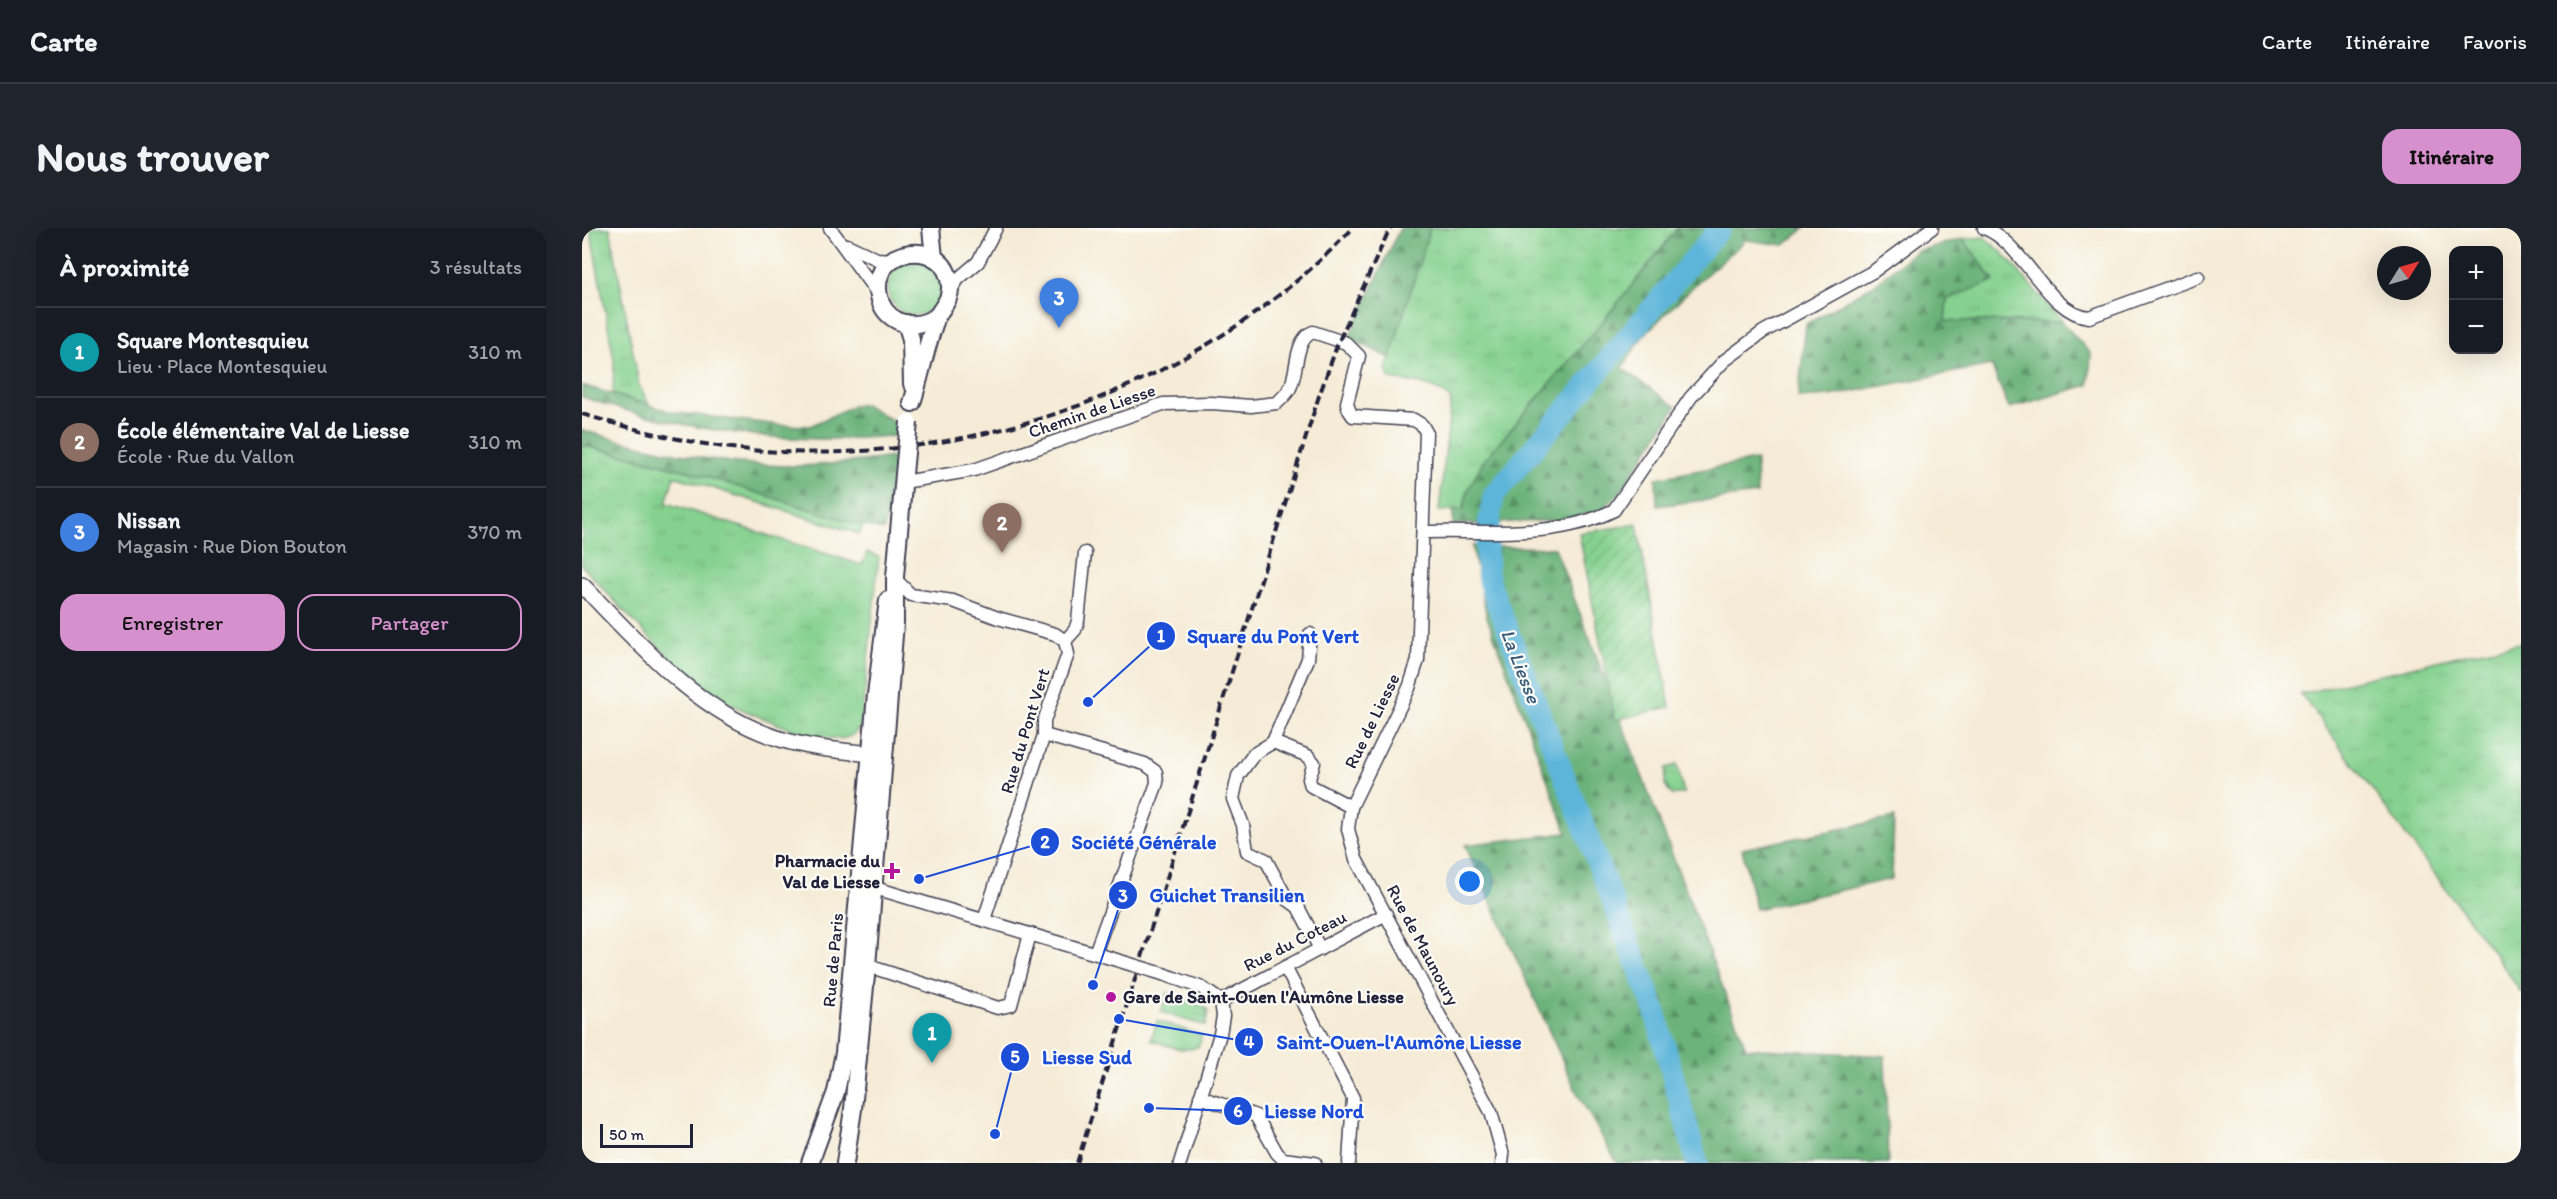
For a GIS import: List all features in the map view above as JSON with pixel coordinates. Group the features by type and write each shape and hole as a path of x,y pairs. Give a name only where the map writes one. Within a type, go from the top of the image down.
{"main road":[{"path":"922,228 920,237 880,275 878,294 887,313 906,323 924,323 937,316 946,305 950,291 948,276 938,262 931,228"},
{"path":"899,256 921,253 938,262"},
{"path":"912,403 937,316"},
{"path":"906,323 911,339 912,403"},
{"name":"Rue de Paris","path":"845,1163 852,1126 860,963 877,754 884,623 895,578 912,403"},
{"name":"Rue de Paris","path":"810,1163 836,1092 842,1068 860,963"}],"street":[{"path":"830,228 878,294"},
{"path":"950,291 982,256 996,228"},
{"path":"1423,532 1553,530 1595,519 1614,510 1691,397 1724,361 1763,332 1874,271 1932,228"},
{"path":"1984,228 1997,232 2037,278 2076,316 2089,317 2198,278"},
{"path":"843,243 877,259 899,256"},
{"path":"938,262 952,273 965,272"},
{"name":"Chemin de Liesse","path":"904,482 974,470 1163,404 1211,403 1251,406 1277,403 1290,388 1302,345 1306,337 1313,332 1346,343 1359,356 1347,403 1348,410 1353,416 1414,420 1422,425 1426,432 1418,648"},
{"name":"Rue du Pont Vert","path":"984,920 1044,735 1044,721 1068,654 1065,641 1075,630 1078,621 1085,553"},
{"path":"895,578 911,595 943,598 1055,634 1065,641"},
{"path":"582,585 678,680 726,715 754,729 787,741 877,754"},
{"path":"1310,634 1308,658 1273,742 1254,754 1238,776 1233,799 1243,825 1247,851 1266,860 1287,899 1298,907 1320,949"},
{"name":"Rue de Liesse","path":"1351,807 1409,688 1419,660 1418,648"},
{"path":"1044,735 1145,764 1155,772 1157,783 1097,954"},
{"path":"1273,742 1308,756 1314,763 1310,779 1311,786 1351,807"},
{"name":"Rue de Maunoury","path":"1351,807 1348,829 1356,859 1491,1112 1503,1155 1502,1163"},
{"path":"866,885 1166,975 1202,988 1221,1001 1223,1016 1220,1034 1179,1163"},
{"name":"Rue du Coteau","path":"1221,1001 1386,915"},
{"path":"860,963 998,1008 1011,1005 1029,934"},
{"path":"1285,967 1353,1098 1349,1163"},
{"path":"1200,1097 1256,1116 1277,1153 1283,1159 1315,1163"}],"green space":[{"path":"590,228 610,228 639,385 650,406 613,396 614,360"},
{"path":"1400,228 1430,228 1390,358 1349,338"},
{"path":"1430,228 1678,228 1468,490 1463,510 1439,511 1451,400 1439,390 1431,387 1390,379 1386,370"},
{"path":"1678,228 1805,228 1784,245 1746,240 1700,280 1643,336 1622,368 1676,407 1619,494 1600,511 1562,520 1453,525 1453,510 1463,510 1468,490 1482,463 1599,326"},
{"path":"1984,237 2002,252 2062,322 1945,321 1947,299 1994,281 1963,239"},
{"path":"1963,239 1994,281 1947,299 1945,321 2062,322 2091,354 2089,385 2009,408 1991,365 1830,396 1798,398 1806,324 1875,284 1916,251"},
{"path":"910,261 920,261 930,265 938,273 942,288 938,303 930,311 920,315 910,315 900,311 892,303 888,293 888,283 892,273 900,265"},
{"path":"582,385 672,412 780,425 810,426 853,406 864,404 891,419 896,425 896,436 818,439 728,432 639,414 582,397"},
{"path":"582,430 684,455 737,463 789,466 895,457 884,530 857,524 688,471 582,445"},
{"path":"582,445 688,471 863,525 860,534 674,476 666,503 862,565 867,552 879,557 861,725 854,734 839,739 808,735 728,703 679,665 629,617 582,566"},
{"path":"1756,460 1757,494 1657,506 1656,478"},
{"path":"1637,524 1670,707 1615,720 1579,533"},
{"path":"1472,546 1555,548 1746,1048 1885,1056 1888,1163 1617,1163 1578,1095 1465,845 1567,833 1487,617"},
{"path":"2521,643 2521,993 2301,694"},
{"path":"1677,765 1684,793 1672,795 1665,785 1666,768"},
{"path":"1894,818 1892,879 1756,909 1742,849"},
{"path":"1167,993 1205,1007 1208,1012 1205,1026 1161,1012"},
{"path":"1157,1021 1202,1035 1199,1046 1181,1049 1151,1040"}],"waterway":[{"name":"La Liesse","path":"1697,1163 1654,1008 1489,582 1487,549 1488,527 1494,495 1720,228"}],"railway":[{"path":"582,414 672,438 764,451 845,452 926,444 1006,428 1083,404 1158,372 1228,331 1293,284 1353,228"},
{"path":"1077,1163 1318,399 1338,343 1390,228"}],"place":[{"name":"Nissan","path":"1059,328"},
{"name":"École élémentaire Val de Liesse","path":"1002,553"},
{"name":"Square du Pont Vert","path":"1088,702"},
{"name":"Pharmacie du Val de Liesse","path":"892,871"},
{"name":"Société Générale","path":"919,879"},
{"name":"Guichet Transilien","path":"1093,985"},
{"name":"Gare de Saint-Ouen l'Aumône Liesse","path":"1111,997"},
{"name":"Saint-Ouen-l'Aumône Liesse","path":"1119,1019"},
{"name":"Square Montesquieu","path":"932,1063"},
{"name":"Liesse Nord","path":"1149,1108"},
{"name":"Liesse Sud","path":"995,1134"}]}
